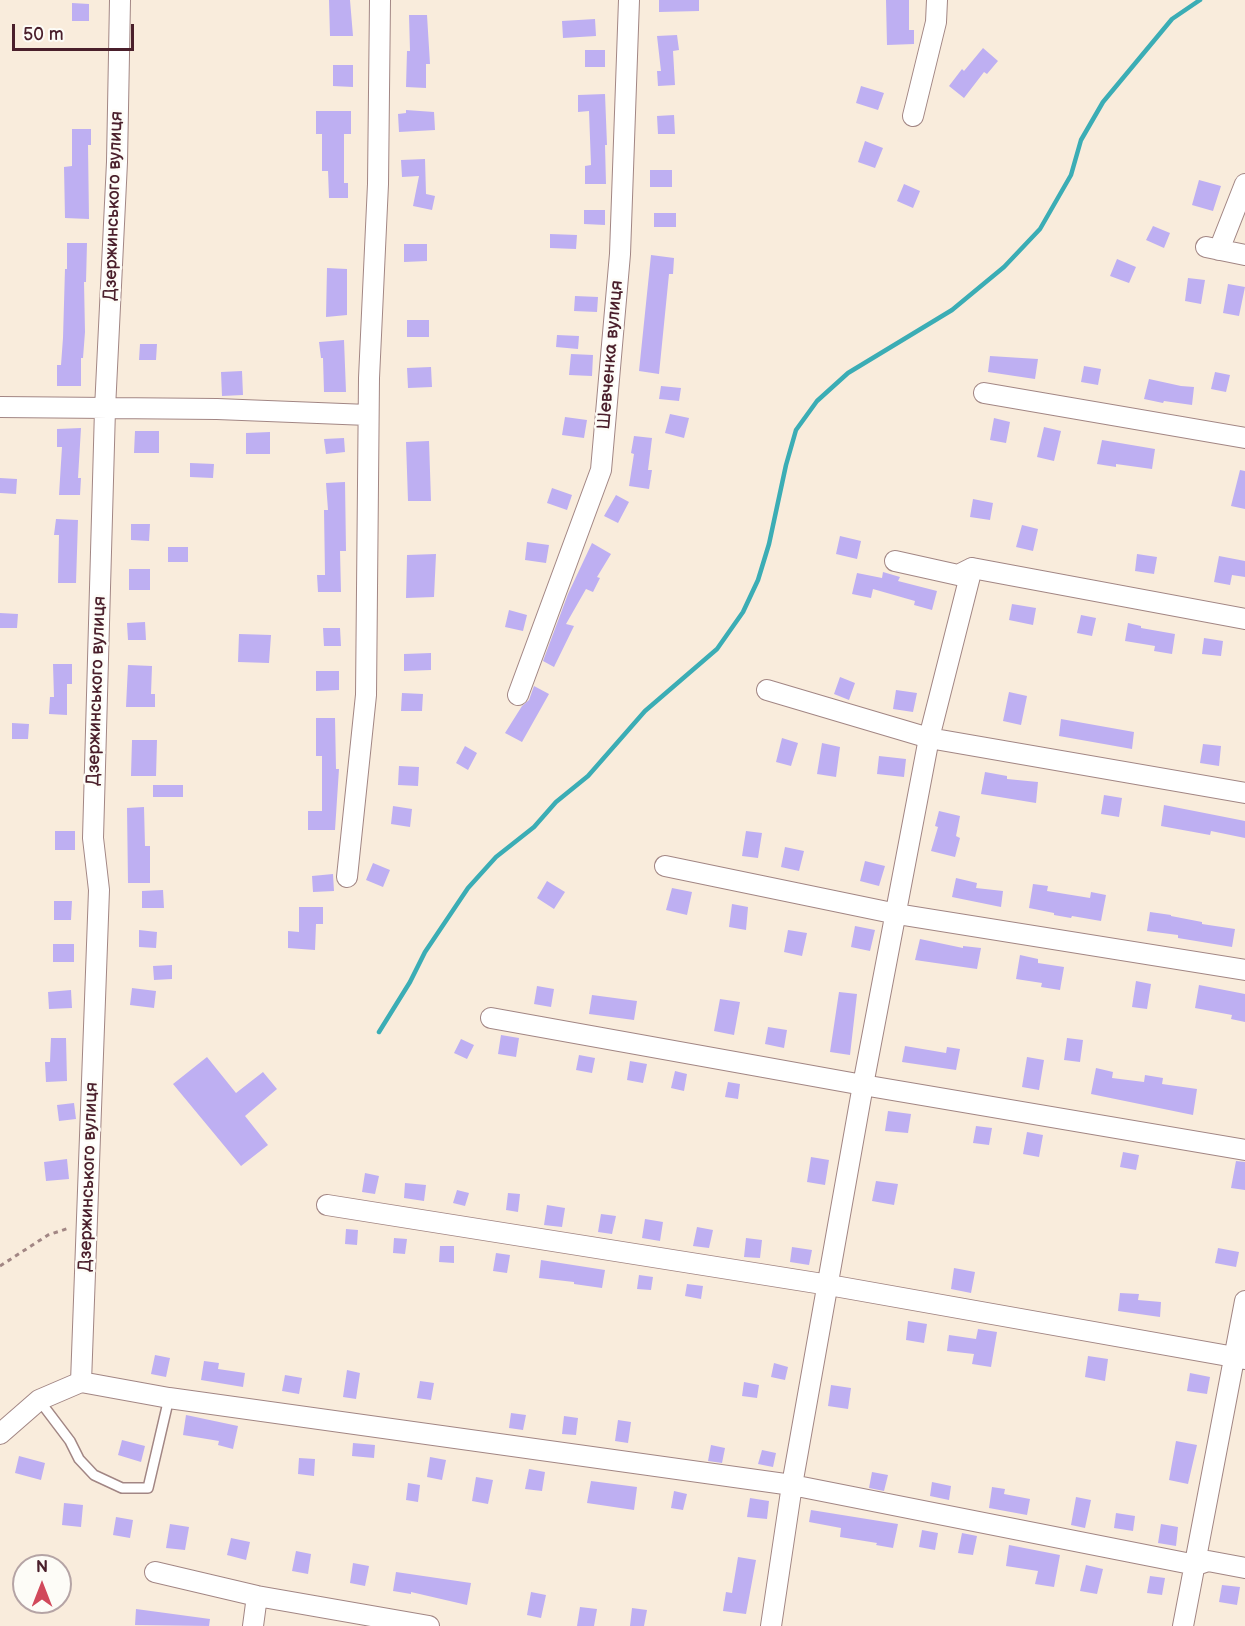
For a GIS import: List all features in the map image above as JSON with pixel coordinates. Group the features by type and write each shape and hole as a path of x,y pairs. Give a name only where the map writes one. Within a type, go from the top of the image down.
{"street":[{"name":"Дзержинського вулиця","path":"81,1382 99,890 93,838 105,409 117,162 120,0"},
{"path":"347,877 366,695 368,415 378,184 380,0"},
{"name":"Шевченка вулиця","path":"518,695 601,470 620,254 629,0"},
{"path":"913,116 936,22 937,0"},
{"path":"1245,184 1213,248 1245,255"},
{"path":"984,393 1245,438"},
{"path":"0,407 217,409 368,415"},
{"path":"895,561 958,575 972,568 1245,619"},
{"path":"771,1626 792,1485 863,1085 929,738 972,568"},
{"path":"767,690 929,738 1245,793"},
{"path":"665,866 897,914 1245,970"},
{"path":"491,1018 863,1085 1245,1150"},
{"path":"327,1205 829,1285 1240,1358"},
{"path":"1183,1626 1240,1358 1245,1301"},
{"path":"0,1434 39,1400 81,1382 169,1398 792,1485 1196,1565 1208,1561 1245,1568"},
{"path":"155,1572 257,1596 429,1626"},
{"path":"253,1626 257,1596"}],"lane":[{"path":"39,1400 70,1441 80,1459 94,1475 122,1488 148,1488 169,1398"}],"path":[{"path":"0,1266 48,1235 87,1222"}],"building":[{"path":"329,0 350,0 353,36 330,36"},
{"path":"659,0 699,0 699,11 659,12"},
{"path":"886,0 909,0 909,30 914,30 914,44 887,45"},
{"path":"72,3 89,4 89,21 72,21"},
{"path":"409,15 427,15 430,64 426,64 426,88 406,87 407,51 410,51"},
{"path":"595,19 596,36 563,38 562,21"},
{"path":"677,35 679,50 673,51 675,85 658,86 657,71 661,71 657,36"},
{"path":"983,48 998,61 987,74 984,72 964,98 949,86"},
{"path":"585,50 605,50 605,67 585,67"},
{"path":"333,65 353,65 353,87 333,86"},
{"path":"861,86 884,93 878,110 856,103"},
{"path":"605,94 606,184 585,184 585,166 591,165 589,111 578,112 578,95"},
{"path":"406,110 434,112 435,130 399,132 398,114 406,113"},
{"path":"316,111 351,111 351,134 344,134 344,183 348,183 348,198 329,198 328,171 322,171 322,134 316,134"},
{"path":"674,115 675,134 658,134 657,116"},
{"path":"72,129 91,129 91,145 88,145 89,219 65,218 64,167 72,166"},
{"path":"865,141 883,148 875,168 858,162"},
{"path":"425,159 426,194 435,196 432,210 413,206 419,176 402,177 401,160"},
{"path":"650,170 672,170 672,187 650,187"},
{"path":"1199,180 1221,186 1213,211 1192,205"},
{"path":"904,184 920,191 913,208 897,201"},
{"path":"584,210 605,210 605,225 584,224"},
{"path":"654,213 676,213 676,227 654,227"},
{"path":"1153,226 1170,233 1164,248 1146,240"},
{"path":"550,234 577,235 576,249 550,248"},
{"path":"67,243 87,243 81,386 57,386 57,365 61,365 63,338"},
{"path":"404,244 427,244 427,261 404,262"},
{"path":"651,255 674,258 673,274 669,274 659,374 639,371"},
{"path":"1117,259 1136,267 1129,283 1110,276"},
{"path":"327,268 347,269 347,315 326,317"},
{"path":"1188,278 1205,280 1201,304 1185,301"},
{"path":"1228,284 1245,287 1239,316 1223,313"},
{"path":"575,296 598,297 597,312 574,311"},
{"path":"407,320 429,320 429,337 407,337"},
{"path":"557,335 579,336 578,349 556,347"},
{"path":"344,340 346,392 324,392 323,358 321,358 319,342"},
{"path":"140,344 157,344 156,360 139,360"},
{"path":"571,354 593,355 592,376 569,375"},
{"path":"990,356 1038,359 1035,379 988,372"},
{"path":"1084,366 1101,369 1098,385 1081,382"},
{"path":"431,367 432,387 408,388 407,368"},
{"path":"242,371 243,395 222,396 221,372"},
{"path":"1215,372 1230,375 1226,392 1211,389"},
{"path":"1149,379 1194,387 1192,405 1144,399"},
{"path":"661,386 681,388 679,401 659,399"},
{"path":"670,414 689,418 684,438 665,433"},
{"path":"565,417 587,420 584,438 562,435"},
{"path":"994,418 1010,422 1006,443 990,440"},
{"path":"1044,427 1061,431 1054,461 1037,457"},
{"path":"81,428 78,478 81,478 80,495 59,495 62,447 57,447 57,429"},
{"path":"135,431 159,431 159,453 134,453"},
{"path":"270,432 270,454 246,454 246,433"},
{"path":"634,436 652,438 648,470 652,470 649,489 629,486"},
{"path":"344,438 345,452 326,454 324,439"},
{"path":"1102,440 1155,449 1152,469 1097,464"},
{"path":"429,441 431,501 408,501 406,442"},
{"path":"190,463 214,464 213,478 190,477"},
{"path":"1240,470 1245,471 1245,509 1231,506"},
{"path":"0,478 17,479 16,494 0,493"},
{"path":"345,482 346,551 340,551 341,592 318,592 317,575 325,575 324,510 328,510 326,483"},
{"path":"552,488 572,495 567,510 547,503"},
{"path":"616,495 629,502 618,523 604,516"},
{"path":"973,499 993,503 990,520 970,517"},
{"path":"56,519 78,520 76,583 58,583 59,535 54,535"},
{"path":"131,524 150,524 149,541 131,540"},
{"path":"1022,525 1038,529 1033,551 1016,547"},
{"path":"840,536 861,541 857,559 836,554"},
{"path":"527,542 549,545 546,563 525,560"},
{"path":"592,543 611,554 597,577 600,578 593,592 586,589 566,624 574,626 554,667 543,661 568,594"},
{"path":"168,547 188,547 188,562 168,562"},
{"path":"436,554 434,597 406,598 407,555"},
{"path":"1137,554 1157,557 1154,574 1135,571"},
{"path":"1219,556 1245,561 1245,577 1232,575 1230,585 1214,582"},
{"path":"129,569 150,569 150,590 129,590"},
{"path":"883,572 900,577 898,581 937,591 932,610 914,605 915,601 873,589 871,598 852,594 857,573 882,578"},
{"path":"1012,604 1036,608 1033,625 1009,620"},
{"path":"509,610 527,615 523,631 505,627"},
{"path":"0,613 18,614 17,628 0,628"},
{"path":"1081,615 1096,618 1092,636 1077,633"},
{"path":"145,622 146,640 128,640 127,623"},
{"path":"1128,623 1141,626 1141,628 1175,634 1172,654 1154,651 1155,646 1125,641"},
{"path":"323,628 340,628 341,646 324,646"},
{"path":"239,634 271,635 269,663 238,662"},
{"path":"1204,638 1223,641 1221,656 1202,654"},
{"path":"431,653 431,670 404,671 404,654"},
{"path":"53,664 72,664 72,684 67,684 67,715 49,714 50,697 54,697"},
{"path":"128,665 152,666 151,694 155,694 155,707 126,707"},
{"path":"316,671 339,671 339,690 316,691"},
{"path":"840,677 855,683 849,700 834,694"},
{"path":"534,686 549,694 522,742 505,733 522,706 529,700"},
{"path":"896,690 917,693 913,712 893,709"},
{"path":"1009,692 1027,696 1021,725 1003,721"},
{"path":"402,693 423,694 422,711 401,711"},
{"path":"316,718 335,718 336,769 339,769 335,830 308,830 308,811 322,811 322,756 316,756"},
{"path":"1061,719 1134,732 1132,749 1059,736"},
{"path":"12,723 29,724 28,739 12,739"},
{"path":"782,738 798,743 791,766 776,762"},
{"path":"132,740 157,740 156,776 131,776"},
{"path":"822,743 840,747 836,777 817,774"},
{"path":"1203,744 1221,746 1219,766 1200,763"},
{"path":"465,746 477,753 468,770 456,763"},
{"path":"879,756 906,759 904,777 877,774"},
{"path":"399,766 419,767 418,786 398,785"},
{"path":"985,772 1007,776 1007,779 1038,782 1036,803 981,794"},
{"path":"153,785 183,785 183,797 153,797"},
{"path":"1104,795 1122,798 1119,817 1101,814"},
{"path":"1164,805 1245,821 1245,838 1211,831 1210,835 1161,826"},
{"path":"393,806 412,809 410,827 391,824"},
{"path":"144,807 145,846 150,846 150,883 128,883 127,808"},
{"path":"939,811 960,816 956,836 960,838 955,857 931,851 938,827 935,826"},
{"path":"55,831 75,831 75,850 55,850"},
{"path":"746,831 762,833 758,858 742,856"},
{"path":"785,847 804,851 799,871 781,867"},
{"path":"865,861 885,866 879,886 860,881"},
{"path":"373,863 390,870 383,887 366,880"},
{"path":"333,874 334,891 313,892 312,876"},
{"path":"956,878 977,883 976,888 1003,891 1001,907 952,897"},
{"path":"547,881 565,892 554,909 537,898"},
{"path":"1033,884 1048,886 1047,891 1090,898 1091,892 1106,895 1101,921 1054,915 1054,913 1029,908"},
{"path":"672,888 692,892 687,915 666,910"},
{"path":"163,890 164,908 142,908 142,891"},
{"path":"54,901 72,901 71,920 54,920"},
{"path":"732,904 748,907 746,930 729,927"},
{"path":"299,907 323,907 323,924 316,924 315,950 288,948 288,931 299,932"},
{"path":"1150,912 1235,929 1232,947 1178,938 1178,935 1147,931"},
{"path":"855,926 875,930 870,951 851,947"},
{"path":"139,930 157,932 156,948 139,947"},
{"path":"788,930 807,933 802,956 784,952"},
{"path":"920,939 963,948 963,946 981,948 977,969 915,960"},
{"path":"53,944 74,944 74,962 53,962"},
{"path":"1020,955 1038,959 1038,963 1064,967 1060,990 1041,987 1042,983 1016,979"},
{"path":"172,965 172,979 154,980 153,966"},
{"path":"1136,981 1151,984 1147,1009 1132,1007"},
{"path":"1199,985 1245,994 1245,1022 1231,1019 1232,1015 1195,1008"},
{"path":"537,986 554,989 551,1007 534,1004"},
{"path":"132,988 156,991 154,1008 130,1005"},
{"path":"71,990 72,1008 49,1009 48,992"},
{"path":"839,992 857,994 850,1055 830,1052"},
{"path":"592,995 637,1001 634,1020 589,1014"},
{"path":"720,999 740,1002 734,1035 714,1031"},
{"path":"768,1027 787,1030 784,1048 765,1044"},
{"path":"501,1035 519,1038 516,1057 498,1054"},
{"path":"51,1038 66,1038 67,1081 46,1082 45,1062 50,1062"},
{"path":"1067,1038 1083,1040 1080,1062 1064,1060"},
{"path":"461,1039 474,1045 467,1059 454,1053"},
{"path":"905,1046 946,1053 947,1047 960,1049 956,1070 902,1062"},
{"path":"579,1055 595,1058 592,1073 576,1070"},
{"path":"207,1057 236,1093 263,1072 277,1089 245,1116 268,1145 241,1166 173,1084"},
{"path":"1027,1057 1044,1060 1039,1090 1022,1087"},
{"path":"630,1061 647,1064 643,1083 627,1080"},
{"path":"1096,1068 1113,1072 1112,1078 1144,1082 1145,1075 1163,1078 1162,1084 1197,1089 1193,1115 1091,1094"},
{"path":"675,1071 687,1074 684,1091 671,1088"},
{"path":"728,1082 740,1084 738,1099 725,1097"},
{"path":"74,1103 76,1119 59,1121 57,1105"},
{"path":"888,1111 911,1114 908,1133 885,1131"},
{"path":"976,1126 992,1128 989,1145 973,1143"},
{"path":"1027,1132 1043,1135 1039,1157 1023,1154"},
{"path":"1123,1152 1139,1155 1136,1170 1120,1167"},
{"path":"811,1157 829,1160 825,1185 807,1182"},
{"path":"67,1159 69,1179 46,1181 44,1162"},
{"path":"1236,1161 1245,1162 1245,1190 1231,1188"},
{"path":"365,1173 379,1176 375,1194 362,1192"},
{"path":"876,1181 898,1184 894,1205 872,1201"},
{"path":"405,1183 426,1185 424,1201 404,1198"},
{"path":"457,1190 469,1193 465,1206 453,1203"},
{"path":"508,1193 520,1194 518,1212 506,1210"},
{"path":"547,1205 565,1208 562,1227 544,1225"},
{"path":"601,1214 616,1216 612,1234 598,1232"},
{"path":"645,1219 663,1222 660,1241 642,1238"},
{"path":"697,1227 713,1230 709,1248 693,1246"},
{"path":"346,1229 358,1230 357,1245 345,1244"},
{"path":"394,1238 407,1239 405,1254 393,1253"},
{"path":"746,1238 762,1240 760,1258 744,1257"},
{"path":"440,1246 454,1246 454,1263 439,1262"},
{"path":"792,1247 812,1250 809,1265 790,1262"},
{"path":"1218,1248 1239,1252 1236,1267 1215,1263"},
{"path":"496,1253 510,1255 507,1273 493,1271"},
{"path":"541,1260 605,1270 602,1288 539,1278"},
{"path":"954,1268 975,1272 971,1293 951,1289"},
{"path":"639,1275 653,1277 651,1290 637,1289"},
{"path":"687,1284 703,1286 701,1299 685,1296"},
{"path":"1120,1293 1139,1294 1138,1300 1161,1302 1160,1317 1118,1311"},
{"path":"908,1321 927,1324 924,1343 906,1340"},
{"path":"978,1329 997,1332 991,1367 972,1364 974,1354 947,1351 949,1335 976,1339"},
{"path":"155,1355 170,1358 166,1377 151,1374"},
{"path":"1088,1356 1108,1359 1105,1381 1085,1377"},
{"path":"204,1361 219,1363 218,1369 245,1373 243,1387 201,1380"},
{"path":"774,1363 788,1367 785,1380 771,1377"},
{"path":"347,1370 360,1373 356,1399 343,1397"},
{"path":"1190,1373 1210,1377 1207,1394 1187,1391"},
{"path":"285,1375 302,1378 299,1394 282,1391"},
{"path":"420,1381 434,1383 431,1400 417,1398"},
{"path":"744,1382 759,1385 757,1398 742,1396"},
{"path":"831,1385 851,1388 848,1409 828,1406"},
{"path":"511,1413 526,1415 523,1430 509,1428"},
{"path":"186,1415 238,1426 233,1449 218,1445 219,1441 183,1435"},
{"path":"564,1416 578,1418 576,1435 562,1434"},
{"path":"618,1420 631,1422 628,1443 615,1441"},
{"path":"122,1440 145,1446 141,1462 118,1455"},
{"path":"1176,1441 1197,1445 1188,1484 1169,1480"},
{"path":"353,1443 375,1445 374,1458 352,1456"},
{"path":"711,1445 725,1448 722,1463 708,1461"},
{"path":"762,1450 776,1453 773,1467 758,1464"},
{"path":"19,1456 45,1463 41,1480 15,1473"},
{"path":"430,1457 446,1460 442,1480 427,1477"},
{"path":"299,1458 315,1459 314,1476 298,1474"},
{"path":"529,1469 545,1472 542,1491 525,1489"},
{"path":"872,1472 888,1475 884,1491 869,1488"},
{"path":"476,1477 493,1480 488,1504 472,1501"},
{"path":"591,1481 637,1487 634,1510 587,1503"},
{"path":"932,1482 951,1486 949,1500 930,1496"},
{"path":"408,1483 420,1485 418,1502 406,1500"},
{"path":"992,1487 1005,1489 1004,1494 1030,1499 1027,1515 989,1508"},
{"path":"674,1491 687,1494 683,1510 671,1508"},
{"path":"1076,1497 1091,1500 1085,1528 1071,1525"},
{"path":"750,1498 769,1501 767,1519 747,1517"},
{"path":"64,1503 83,1505 81,1527 62,1525"},
{"path":"811,1510 898,1524 893,1548 840,1537 841,1528 809,1522"},
{"path":"1116,1513 1135,1516 1133,1531 1114,1528"},
{"path":"116,1517 133,1520 130,1538 113,1535"},
{"path":"170,1524 189,1527 185,1550 166,1548"},
{"path":"1161,1524 1178,1527 1176,1546 1158,1543"},
{"path":"922,1530 938,1533 935,1550 919,1547"},
{"path":"962,1533 977,1536 973,1555 958,1553"},
{"path":"231,1538 250,1542 246,1560 227,1555"},
{"path":"1009,1545 1060,1555 1054,1587 1035,1584 1038,1571 1006,1566"},
{"path":"296,1551 311,1554 308,1574 292,1571"},
{"path":"738,1557 756,1560 746,1614 723,1611 726,1592 732,1593"},
{"path":"353,1563 369,1566 365,1586 350,1583"},
{"path":"1086,1565 1103,1569 1097,1594 1080,1591"},
{"path":"396,1572 471,1583 467,1605 411,1592 411,1594 393,1591"},
{"path":"1150,1576 1165,1578 1162,1595 1147,1593"},
{"path":"1222,1585 1240,1587 1237,1605 1219,1602"},
{"path":"531,1592 546,1595 541,1618 527,1615"},
{"path":"580,1607 597,1609 594,1626 577,1626"},
{"path":"632,1608 647,1610 644,1626 630,1626"},
{"path":"136,1609 210,1619 209,1626 135,1625"}],"waterway":[{"path":"379,1032 410,982 425,952 468,888 496,857 534,827 556,802 588,776 645,711 717,649 743,612 758,580 769,544 796,430 817,401 848,373 952,310 1004,267 1040,229 1071,175 1081,140 1103,102 1172,19 1200,0"}]}
